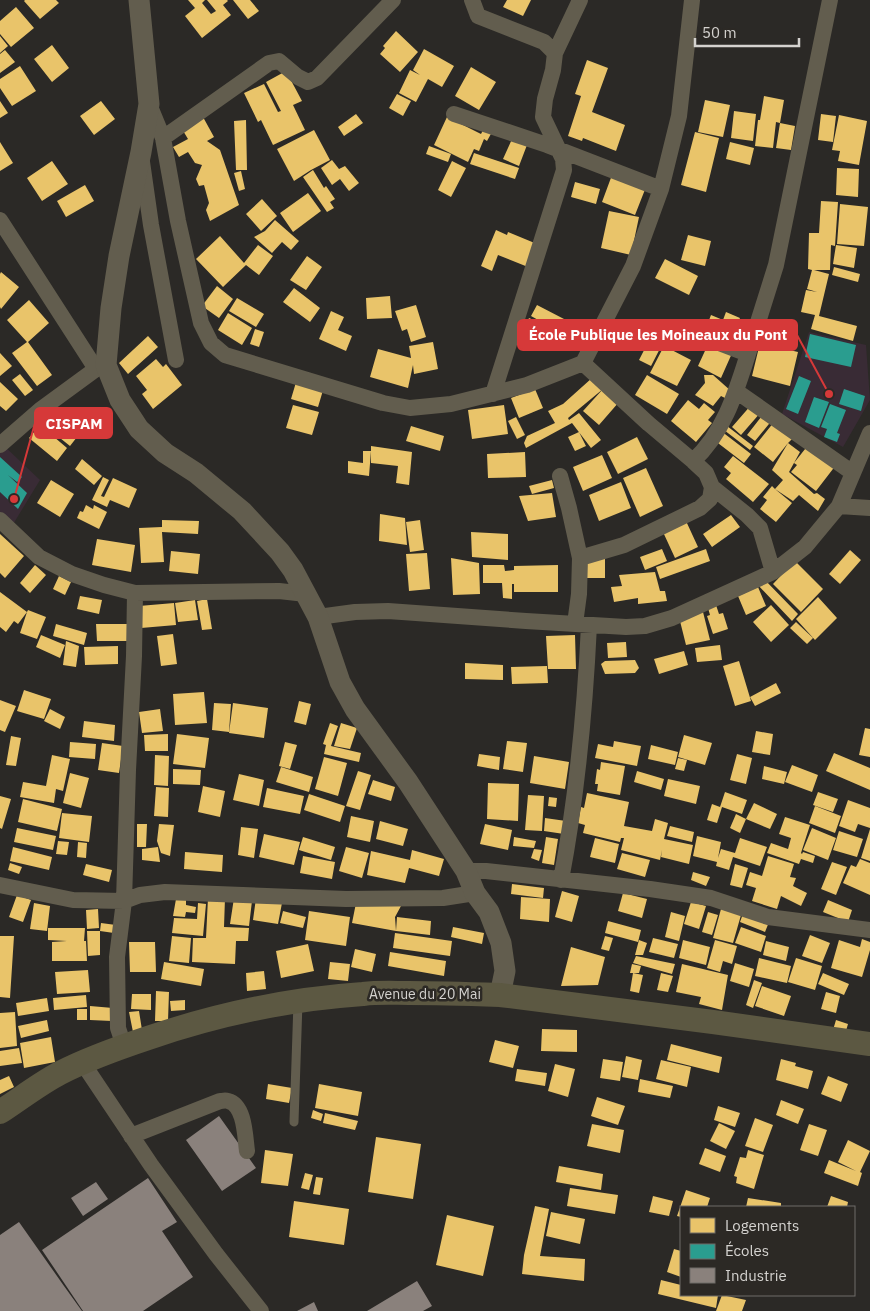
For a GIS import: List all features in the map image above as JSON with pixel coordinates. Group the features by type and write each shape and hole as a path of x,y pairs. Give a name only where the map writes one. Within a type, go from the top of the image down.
{"main road":[{"name":"Avenue du 20 Mai","path":"0,1112 58,1074 82,1062 174,1029 227,1014 298,1000 365,993 500,995 870,1044"}],"street":[{"path":"0,445 40,410 101,367 119,256 149,104 139,0"},
{"path":"163,138 268,63 279,61 298,77 308,82 317,78 393,0"},
{"path":"472,0 478,16 544,42 555,53"},
{"path":"493,394 564,170 563,160 543,117 555,53 580,0"},
{"path":"149,104 163,138 178,221 201,323 211,343 225,354 383,403 410,408 451,404 527,385 583,363 633,266 662,189 679,116 692,0"},
{"path":"693,460 704,451 726,415 736,391 776,265 830,0"},
{"path":"454,114 558,149 662,189"},
{"path":"141,152 151,225 176,360"},
{"path":"0,220 101,367 139,430 165,454 196,473 242,511 280,552 293,570 318,617 340,682 355,708 408,782 466,871 475,893 489,912 501,943 505,971 500,995"},
{"path":"701,336 748,354"},
{"path":"583,363 649,424 693,460 706,473 712,487 747,514 760,528 773,572"},
{"path":"736,391 853,473"},
{"path":"318,617 388,610 526,622 626,627 645,626 672,618 773,572 805,546 839,506 870,433"},
{"path":"560,476 580,558 579,594 586,686 582,735 569,837 561,880"},
{"path":"580,558 624,544 700,508 710,499 712,487"},
{"path":"839,506 870,508"},
{"path":"0,520 39,557 72,574 135,593 269,591 306,594"},
{"path":"124,1046 118,1028 117,957 124,901 135,593"},
{"path":"466,871 486,871 650,889 711,898 768,917 870,930"},
{"path":"0,885 73,900 124,901 140,895 165,892 346,899 444,898 475,893"},
{"path":"82,1062 151,1165 216,1254 261,1311"},
{"path":"132,1136 220,1101 228,1101 235,1105 241,1113 247,1151"}],"lane":[{"path":"294,1122 298,1000"}],"shaded area":[{"path":"809,332 866,345 870,400 843,447 782,414"},
{"path":"0,442 40,480 12,526 0,519"}],"building: Logements":[{"path":"25,0 56,0 59,3 40,19"},
{"path":"188,0 205,0 202,3 211,14 216,11 207,0 227,0 223,5 231,15 202,38 185,16 195,8"},
{"path":"233,0 250,0 259,11 248,19"},
{"path":"507,0 531,0 523,16 503,7"},
{"path":"16,7 34,28 11,47 0,34 0,21"},
{"path":"396,31 418,52 400,72 380,54 385,48 383,46"},
{"path":"0,36 8,46 0,53"},
{"path":"52,45 69,68 52,82 34,59"},
{"path":"424,49 454,66 442,87 428,79 416,102 399,93 410,70 420,75 413,70"},
{"path":"5,50 15,62 0,73 0,54"},
{"path":"587,60 608,68 592,112 625,125 616,151 583,138 582,141 568,136 581,96 575,94"},
{"path":"20,66 36,91 12,106 0,88 0,79"},
{"path":"471,67 496,82 479,110 455,96"},
{"path":"286,71 302,101 293,105 305,130 273,145 261,120 258,122 244,93 264,84 278,112 281,111 266,82"},
{"path":"397,94 411,101 403,116 389,108"},
{"path":"764,96 784,100 780,123 776,122 773,148 755,146 758,120 760,120"},
{"path":"705,100 730,105 723,137 698,132"},
{"path":"0,101 8,113 0,118"},
{"path":"101,101 115,119 94,135 80,116"},
{"path":"734,111 756,114 753,141 731,138"},
{"path":"356,114 363,123 344,136 338,127"},
{"path":"821,114 836,116 833,142 818,140"},
{"path":"839,115 867,121 859,165 838,161 840,151 832,150"},
{"path":"203,117 214,137 207,141 220,150 239,205 210,221 206,210 209,203 204,185 199,186 196,179 202,165 195,163 188,152 179,157 173,147 188,139 182,129"},
{"path":"447,117 481,134 484,128 492,132 487,141 484,139 479,151 474,149 468,162 434,145"},
{"path":"246,120 247,170 236,170 234,121"},
{"path":"780,123 795,126 791,150 776,148"},
{"path":"314,130 330,160 294,181 277,149"},
{"path":"695,132 719,138 706,192 681,185"},
{"path":"512,139 527,145 519,166 503,159"},
{"path":"0,142 13,163 0,171"},
{"path":"730,142 754,148 750,165 726,159"},
{"path":"429,146 451,154 448,162 426,154"},
{"path":"474,153 519,168 515,179 470,164"},
{"path":"332,160 339,169 345,166 359,183 349,191 340,179 332,185 321,168"},
{"path":"52,161 68,184 42,201 27,178"},
{"path":"452,161 466,168 451,197 438,190"},
{"path":"837,168 859,169 858,197 836,195"},
{"path":"313,170 324,188 326,186 335,199 330,202 334,208 327,212 303,177"},
{"path":"241,171 245,189 239,191 234,173"},
{"path":"612,175 646,187 635,215 602,202"},
{"path":"575,182 600,189 596,204 571,197"},
{"path":"85,185 94,201 66,217 57,201"},
{"path":"308,193 321,211 293,232 280,213"},
{"path":"262,199 277,216 261,231 246,214"},
{"path":"821,201 838,202 835,246 831,245 830,270 814,270 829,274 819,316 857,326 853,341 811,329 815,315 801,312 806,290 817,292 807,289 812,270 808,269 809,233 819,233"},
{"path":"840,204 868,207 864,246 837,244"},
{"path":"609,211 639,217 631,255 601,248"},
{"path":"275,220 299,241 291,250 282,242 272,253 254,237 265,231"},
{"path":"496,230 507,235 508,232 537,244 528,267 498,255 492,271 481,266"},
{"path":"688,235 711,241 705,266 681,260"},
{"path":"220,236 244,263 258,245 273,256 259,275 246,265 223,287 196,259"},
{"path":"836,245 857,248 854,268 833,264"},
{"path":"307,256 322,267 306,290 290,280"},
{"path":"665,259 698,276 689,295 655,278"},
{"path":"834,267 860,274 858,282 832,275"},
{"path":"1,272 19,287 1,309 0,274"},
{"path":"217,286 233,299 219,318 202,306"},
{"path":"294,288 320,308 310,322 283,302"},
{"path":"390,296 392,318 367,319 366,298"},
{"path":"237,298 264,314 256,327 229,311"},
{"path":"29,300 49,323 28,342 52,375 37,386 12,353 27,342 7,320"},
{"path":"416,305 426,337 411,342 407,329 402,331 395,311"},
{"path":"537,305 564,319 558,331 531,316"},
{"path":"331,311 344,317 338,330 352,336 346,351 319,339"},
{"path":"726,312 740,318 731,339 706,328 711,315 723,320"},
{"path":"228,313 252,328 242,345 218,330"},
{"path":"529,318 558,331 552,344 523,331"},
{"path":"657,325 669,331 651,366 639,360"},
{"path":"255,329 264,332 259,347 250,344"},
{"path":"148,336 158,347 128,374 119,363"},
{"path":"710,340 733,351 721,378 698,366"},
{"path":"433,342 438,369 414,374 413,365 408,388 370,377 378,349 411,358 409,346"},
{"path":"760,343 798,352 790,386 752,376"},
{"path":"664,346 691,360 677,386 650,373"},
{"path":"0,353 12,366 0,376"},
{"path":"156,359 163,367 166,364 182,385 153,409 142,394 147,390 136,376"},
{"path":"20,374 33,390 25,396 12,380"},
{"path":"647,375 679,394 667,414 635,395"},
{"path":"704,375 713,375 731,391 727,399 721,396 713,406 695,395 705,383"},
{"path":"592,378 603,389 568,418 569,420 579,413 601,440 591,448 572,423 526,448 524,443 527,436 555,423 548,411 563,404"},
{"path":"297,379 324,387 318,407 291,399"},
{"path":"0,382 18,399 6,411 0,406"},
{"path":"535,389 543,408 519,418 511,398"},
{"path":"603,389 619,402 599,425 583,411"},
{"path":"688,400 699,409 704,403 715,412 708,420 712,423 696,442 671,421"},
{"path":"752,404 761,412 741,435 732,427"},
{"path":"293,405 319,412 312,435 286,428"},
{"path":"504,405 508,434 472,439 468,410"},
{"path":"765,412 773,419 755,441 747,435"},
{"path":"52,417 77,437 70,446 45,426"},
{"path":"516,417 525,435 517,439 508,421"},
{"path":"774,422 793,438 773,462 754,447"},
{"path":"40,425 67,448 57,461 29,438"},
{"path":"411,426 444,436 440,451 406,441"},
{"path":"727,426 753,446 750,450 724,430"},
{"path":"721,431 751,454 744,463 714,440"},
{"path":"579,432 586,446 575,451 568,437"},
{"path":"637,437 648,459 618,474 607,452"},
{"path":"788,443 800,452 789,472 814,494 817,493 825,499 818,511 799,495 793,501 775,489 783,480 772,470"},
{"path":"809,444 836,465 816,491 791,472 797,465 794,463"},
{"path":"371,446 412,452 409,485 396,483 398,466 371,463"},
{"path":"363,451 371,451 369,476 348,473 348,461 363,463"},
{"path":"525,452 526,477 488,478 487,454"},
{"path":"602,455 612,478 583,491 573,467"},
{"path":"733,456 769,484 753,502 726,479 731,473 724,467"},
{"path":"82,459 102,476 94,485 75,469"},
{"path":"646,468 663,506 640,517 623,478"},
{"path":"103,477 109,480 101,496 104,497 113,478 137,489 129,508 110,500 107,507 92,500"},
{"path":"51,480 74,494 60,517 37,503"},
{"path":"552,480 554,488 532,494 529,486"},
{"path":"621,482 631,508 599,521 589,495"},
{"path":"772,486 792,503 776,522 760,509 767,500 763,497"},
{"path":"552,493 556,517 528,521 519,496"},
{"path":"86,505 93,509 94,505 107,512 99,529 77,518 80,511 83,512"},
{"path":"380,514 405,518 407,545 379,541"},
{"path":"731,515 740,527 712,547 703,534"},
{"path":"162,520 199,521 198,534 162,532 164,562 141,563 139,528 162,527"},
{"path":"420,520 424,550 410,552 406,522"},
{"path":"686,521 698,547 675,558 663,532"},
{"path":"471,532 508,534 508,560 472,557"},
{"path":"0,534 24,556 5,578 0,573"},
{"path":"97,539 135,545 131,572 92,565"},
{"path":"662,549 667,561 645,570 640,557"},
{"path":"706,549 710,561 660,579 656,567"},
{"path":"850,550 861,560 840,584 829,574"},
{"path":"171,551 200,554 198,574 169,571"},
{"path":"427,553 430,589 409,591 406,554"},
{"path":"587,556 605,557 605,578 587,578"},
{"path":"451,558 479,563 480,594 453,595"},
{"path":"795,561 823,589 801,612 773,584"},
{"path":"35,565 46,575 30,593 20,583"},
{"path":"483,565 504,565 505,571 514,570 514,566 558,565 558,592 514,592 514,584 512,584 512,599 503,598 502,583 483,583"},
{"path":"655,572 660,591 665,591 667,601 638,604 638,598 614,602 611,587 622,586 619,575"},
{"path":"59,576 71,582 65,595 53,589"},
{"path":"763,578 798,614 792,621 757,584"},
{"path":"758,587 766,606 746,615 738,596"},
{"path":"0,592 27,612 18,624 14,621 6,632 0,627"},
{"path":"80,596 102,600 99,614 77,609"},
{"path":"818,597 837,618 815,640 796,619"},
{"path":"207,599 212,629 202,630 197,601"},
{"path":"195,600 198,620 178,622 175,603"},
{"path":"174,603 176,625 141,628 139,606"},
{"path":"716,605 719,614 723,613 728,629 713,634 707,616 710,615 708,608"},
{"path":"771,605 789,625 771,642 753,622"},
{"path":"28,610 46,617 37,639 20,633"},
{"path":"703,612 710,640 686,645 679,617"},
{"path":"796,622 813,638 807,644 790,628"},
{"path":"56,624 87,633 84,645 53,636"},
{"path":"96,624 131,624 131,641 97,641"},
{"path":"173,634 177,664 161,666 157,636"},
{"path":"41,635 65,645 60,658 36,647"},
{"path":"575,635 576,669 548,669 546,636"},
{"path":"66,641 79,646 76,667 63,665"},
{"path":"626,642 627,657 608,658 607,643"},
{"path":"720,645 722,660 697,662 695,648"},
{"path":"118,646 118,664 85,665 84,647"},
{"path":"684,651 688,665 659,674 654,659"},
{"path":"635,660 639,668 635,673 605,674 601,664 605,661"},
{"path":"739,661 751,701 735,706 723,666"},
{"path":"465,663 503,665 503,680 465,679"},
{"path":"547,666 548,683 512,684 511,667"},
{"path":"776,683 781,693 755,706 750,697"},
{"path":"24,690 51,699 44,719 17,711"},
{"path":"204,692 207,723 175,725 173,694"},
{"path":"0,700 16,706 5,732 0,730"},
{"path":"299,701 311,704 306,725 294,722"},
{"path":"214,703 231,704 229,732 212,730"},
{"path":"233,703 268,708 264,738 229,733"},
{"path":"50,709 65,717 60,729 44,721"},
{"path":"160,709 163,731 142,733 139,712"},
{"path":"84,721 115,725 114,741 82,737"},
{"path":"330,723 338,726 331,746 361,753 359,762 324,754 326,745 323,744"},
{"path":"341,723 357,728 350,749 334,746"},
{"path":"865,728 870,729 870,757 859,755"},
{"path":"756,731 773,734 770,755 752,752"},
{"path":"168,734 168,751 145,751 144,735"},
{"path":"177,734 209,738 205,768 173,764"},
{"path":"684,735 712,743 705,765 678,757"},
{"path":"11,736 21,738 16,766 6,765"},
{"path":"507,741 527,743 523,772 503,769"},
{"path":"614,741 641,746 637,766 595,758 598,744 613,747"},
{"path":"70,742 96,744 95,759 69,757"},
{"path":"285,742 297,745 290,769 279,766"},
{"path":"102,743 123,746 119,773 98,770"},
{"path":"651,745 678,752 675,765 648,759"},
{"path":"834,753 870,768 870,790 826,771"},
{"path":"479,754 500,757 499,770 477,766"},
{"path":"737,754 752,758 746,784 730,780"},
{"path":"52,755 70,759 63,791 56,789 54,803 20,797 23,782 46,786"},
{"path":"155,755 169,756 168,786 154,785"},
{"path":"534,756 569,762 565,789 530,783"},
{"path":"324,757 347,763 338,796 315,789"},
{"path":"678,758 687,760 684,771 675,769"},
{"path":"601,762 625,766 620,795 597,791 598,784 595,784 597,769 600,770"},
{"path":"792,765 818,775 812,792 785,782"},
{"path":"764,766 787,772 784,784 762,779"},
{"path":"281,767 313,777 309,792 276,782"},
{"path":"173,769 201,770 200,785 173,784"},
{"path":"358,771 371,775 360,810 346,806"},
{"path":"637,771 664,779 661,790 634,782"},
{"path":"70,773 89,778 81,808 63,803"},
{"path":"239,774 264,780 259,806 233,800"},
{"path":"668,779 700,786 696,804 664,796"},
{"path":"373,780 395,787 391,801 368,794"},
{"path":"488,783 519,784 518,821 487,819"},
{"path":"203,786 225,791 220,817 198,812"},
{"path":"156,787 169,788 168,817 154,816"},
{"path":"267,788 304,796 300,814 263,807"},
{"path":"725,792 747,800 742,814 722,807 717,823 707,820 712,804 720,807"},
{"path":"818,792 838,799 833,812 813,805"},
{"path":"587,793 629,802 624,826 652,831 655,819 668,823 664,839 693,845 689,864 661,857 662,850 660,860 621,850 624,838 621,838 620,842 583,833 585,825 578,823 581,807 584,808"},
{"path":"309,794 345,806 340,822 304,810"},
{"path":"528,795 544,796 542,831 525,830"},
{"path":"0,796 11,799 2,829 0,828"},
{"path":"549,797 557,798 556,807 548,806"},
{"path":"23,799 62,809 57,831 18,822"},
{"path":"848,800 870,808 870,828 858,824 855,832 839,826"},
{"path":"754,803 777,814 770,829 746,819"},
{"path":"815,806 841,816 835,833 809,823"},
{"path":"62,813 92,816 89,842 59,838"},
{"path":"736,814 746,819 740,833 730,828"},
{"path":"351,816 374,821 370,842 347,837"},
{"path":"785,817 810,825 801,853 815,856 813,863 801,859 799,864 767,853 771,843 788,849 791,838 779,834"},
{"path":"545,818 566,821 564,834 544,831"},
{"path":"380,821 408,829 403,846 376,839"},
{"path":"137,824 147,824 146,847 137,847"},
{"path":"159,824 174,825 170,856 161,853 157,841"},
{"path":"485,824 512,830 508,850 480,844"},
{"path":"670,826 694,832 692,842 667,836"},
{"path":"241,827 258,829 254,858 238,855"},
{"path":"17,828 56,836 53,850 14,842"},
{"path":"812,828 836,838 828,860 803,850"},
{"path":"870,829 870,861 861,858"},
{"path":"839,831 863,839 857,857 833,850"},
{"path":"264,834 300,842 294,865 259,857"},
{"path":"697,836 721,842 718,858 721,849 735,853 740,838 767,847 760,866 733,857 729,870 716,866 717,862 693,856"},
{"path":"303,837 335,847 331,860 299,850"},
{"path":"514,837 536,841 534,848 513,846"},
{"path":"546,837 558,839 554,865 542,863"},
{"path":"595,838 619,844 615,863 590,857"},
{"path":"58,841 69,842 67,855 56,854"},
{"path":"78,842 87,843 86,858 77,857"},
{"path":"13,847 52,857 49,870 10,861"},
{"path":"158,847 160,862 142,860 142,849"},
{"path":"346,847 369,853 362,878 339,871"},
{"path":"534,849 542,850 539,861 531,858"},
{"path":"412,850 444,859 439,876 409,868 405,883 367,875 371,851 410,860"},
{"path":"185,852 223,855 222,872 184,869"},
{"path":"622,853 650,860 645,877 617,869"},
{"path":"303,856 335,862 332,879 300,873"},
{"path":"768,856 794,864 790,877 796,878 793,886 807,893 801,906 781,896 777,909 752,901 756,888 746,885 750,872 762,876"},
{"path":"860,859 870,863 870,895 843,883 851,865 856,867"},
{"path":"832,862 847,867 836,895 821,889"},
{"path":"10,863 22,867 19,874 8,870"},
{"path":"86,864 112,870 109,882 83,875"},
{"path":"735,864 748,868 742,888 730,885"},
{"path":"693,872 710,877 706,886 691,880"},
{"path":"512,884 544,888 543,898 511,894"},
{"path":"562,891 579,896 572,922 555,917"},
{"path":"623,893 647,899 642,918 618,911"},
{"path":"17,895 31,900 23,922 9,917"},
{"path":"521,897 550,899 549,922 520,919"},
{"path":"208,898 225,898 224,927 249,928 248,941 236,941 235,964 192,962 193,938 206,938"},
{"path":"234,898 252,901 249,926 230,924"},
{"path":"256,898 282,903 278,924 253,920"},
{"path":"357,898 401,906 395,917 396,931 352,923"},
{"path":"176,899 186,900 186,905 196,907 195,913 186,912 185,917 173,916"},
{"path":"828,900 852,910 848,922 823,912"},
{"path":"691,902 706,906 699,929 684,924"},
{"path":"34,903 50,906 47,931 30,929"},
{"path":"198,903 206,904 203,936 172,933 174,918 197,919"},
{"path":"98,909 99,928 87,929 86,910"},
{"path":"721,909 741,915 733,943 713,938"},
{"path":"283,911 306,917 303,928 280,923"},
{"path":"309,911 350,917 346,946 305,940"},
{"path":"744,911 769,922 765,932 740,922"},
{"path":"671,912 685,916 679,941 665,937"},
{"path":"708,912 718,915 712,935 702,932"},
{"path":"397,917 431,921 430,935 396,931"},
{"path":"608,921 641,930 638,942 605,933"},
{"path":"101,923 116,925 114,933 100,931"},
{"path":"453,927 484,933 482,944 451,937"},
{"path":"741,927 766,936 761,952 735,943"},
{"path":"48,928 85,928 84,941 86,941 87,961 52,961 52,942 67,941 48,940"},
{"path":"87,931 100,931 100,955 88,956"},
{"path":"395,933 452,941 450,956 393,948"},
{"path":"810,935 830,943 822,963 802,956"},
{"path":"0,936 14,936 10,998 0,997"},
{"path":"172,936 191,938 189,963 169,961"},
{"path":"605,936 613,938 609,951 601,949"},
{"path":"653,938 678,944 674,958 649,952"},
{"path":"862,939 870,942 870,950 862,977 831,968 839,940 860,947"},
{"path":"639,940 647,943 643,955 635,955"},
{"path":"683,940 710,947 706,965 679,958"},
{"path":"715,940 737,946 732,964 723,961 720,972 707,968"},
{"path":"766,941 789,947 786,961 763,955"},
{"path":"129,942 155,942 156,972 130,972"},
{"path":"308,944 314,971 281,978 276,951"},
{"path":"571,947 605,957 598,985 561,986"},
{"path":"355,949 376,954 372,972 351,967"},
{"path":"390,952 446,961 444,976 388,966"},
{"path":"636,956 675,964 672,974 633,963"},
{"path":"759,958 791,966 787,983 755,976"},
{"path":"796,958 822,966 815,990 788,982"},
{"path":"164,962 204,969 201,986 161,979"},
{"path":"330,962 350,964 348,981 328,979"},
{"path":"735,963 754,969 749,987 730,981"},
{"path":"632,964 641,966 639,973 630,973"},
{"path":"682,964 728,975 722,1010 699,1004 701,997 676,992"},
{"path":"88,970 90,992 57,994 55,972"},
{"path":"264,971 266,989 247,991 246,973"},
{"path":"633,973 643,975 639,993 630,991"},
{"path":"661,973 673,976 668,992 657,990"},
{"path":"823,973 849,984 844,995 818,984"},
{"path":"754,980 762,983 753,1008 746,1005"},
{"path":"762,986 791,996 784,1016 755,1006"},
{"path":"156,991 169,992 168,1021 155,1021"},
{"path":"826,992 840,996 836,1013 821,1009"},
{"path":"132,994 151,994 151,1010 131,1009"},
{"path":"86,995 87,1007 54,1010 53,998"},
{"path":"47,998 49,1011 18,1016 16,1003"},
{"path":"185,1000 185,1010 171,1011 170,1001"},
{"path":"90,1006 113,1008 112,1021 90,1020"},
{"path":"77,1009 87,1009 87,1020 77,1020"},
{"path":"139,1011 142,1030 133,1032 129,1012"},
{"path":"15,1012 17,1046 0,1048 0,1013"},
{"path":"47,1020 49,1031 21,1038 18,1026"},
{"path":"836,1020 848,1024 845,1034 833,1030"},
{"path":"542,1029 577,1030 577,1052 541,1051"},
{"path":"51,1037 55,1062 24,1068 20,1043"},
{"path":"495,1040 519,1046 513,1068 489,1062"},
{"path":"671,1044 722,1057 719,1073 667,1060"},
{"path":"19,1048 22,1063 0,1066 0,1051"},
{"path":"626,1056 642,1060 638,1080 622,1077"},
{"path":"603,1059 623,1062 620,1081 600,1078"},
{"path":"781,1059 796,1063 795,1066 813,1071 808,1089 776,1080"},
{"path":"661,1060 691,1067 687,1087 656,1079"},
{"path":"555,1064 575,1069 568,1097 548,1091"},
{"path":"517,1069 547,1073 545,1086 515,1081"},
{"path":"9,1076 14,1087 0,1094 0,1080"},
{"path":"828,1076 848,1084 841,1102 821,1094"},
{"path":"640,1079 673,1086 670,1098 638,1092"},
{"path":"268,1084 292,1088 289,1103 266,1099"},
{"path":"319,1084 362,1092 358,1116 315,1108"},
{"path":"597,1097 625,1106 618,1125 591,1116"},
{"path":"781,1100 804,1109 798,1124 776,1115"},
{"path":"718,1106 740,1113 735,1127 714,1120"},
{"path":"313,1110 323,1114 321,1121 311,1118"},
{"path":"325,1113 358,1121 355,1130 323,1123"},
{"path":"755,1118 773,1125 763,1152 745,1146"},
{"path":"719,1123 735,1131 726,1149 710,1141"},
{"path":"592,1124 624,1130 620,1153 587,1146"},
{"path":"809,1124 827,1130 818,1156 800,1150"},
{"path":"376,1137 421,1144 413,1199 368,1192"},
{"path":"848,1140 870,1151 860,1172 862,1173 858,1186 824,1173 829,1160 856,1171 838,1162"},
{"path":"705,1148 726,1156 720,1172 699,1164"},
{"path":"265,1150 293,1154 288,1186 261,1183"},
{"path":"748,1150 764,1155 754,1189 736,1183 737,1177 734,1176 740,1157 746,1158"},
{"path":"559,1166 603,1174 601,1190 556,1182"},
{"path":"305,1173 313,1175 309,1190 301,1188"},
{"path":"316,1177 323,1178 320,1195 313,1194"},
{"path":"570,1188 618,1195 615,1214 567,1206"},
{"path":"686,1190 710,1198 707,1206 680,1206"},
{"path":"653,1196 673,1201 669,1216 649,1212"},
{"path":"831,1196 848,1202 847,1206 827,1206"},
{"path":"748,1198 781,1203 781,1206 746,1206"},
{"path":"294,1201 349,1209 344,1245 289,1237"},
{"path":"535,1206 549,1209 540,1256 585,1259 584,1281 522,1274 524,1255"},
{"path":"551,1212 585,1219 580,1244 546,1236"},
{"path":"447,1215 494,1226 483,1276 436,1265"},
{"path":"674,1249 680,1251 680,1277 667,1272"},
{"path":"661,1280 680,1285 680,1296 718,1296 716,1308 658,1294"},
{"path":"722,1296 746,1300 742,1311 716,1311"}],"building: Écoles":[{"path":"810,334 856,345 851,367 805,357"},
{"path":"799,376 811,381 798,414 786,409"},
{"path":"844,389 865,396 861,411 839,404"},
{"path":"814,397 829,402 819,428 805,422"},
{"path":"830,404 846,410 837,433 840,434 837,442 824,437 827,429 821,427"},
{"path":"0,457 22,477 17,482 8,475 27,493 18,509 0,492"}],"building: Industrie":[{"path":"219,1116 256,1168 222,1191 186,1140"},
{"path":"148,1178 177,1222 162,1231 193,1277 143,1311 83,1311 42,1250"},
{"path":"96,1182 108,1199 83,1216 71,1198"},
{"path":"19,1222 82,1311 0,1311 0,1235"},
{"path":"417,1281 432,1306 423,1311 367,1311"},
{"path":"314,1302 318,1311 297,1311"}],"place":[{"name":"École Publique les Moineaux du Pont","path":"829,394"},
{"name":"CISPAM","path":"14,499"}]}
